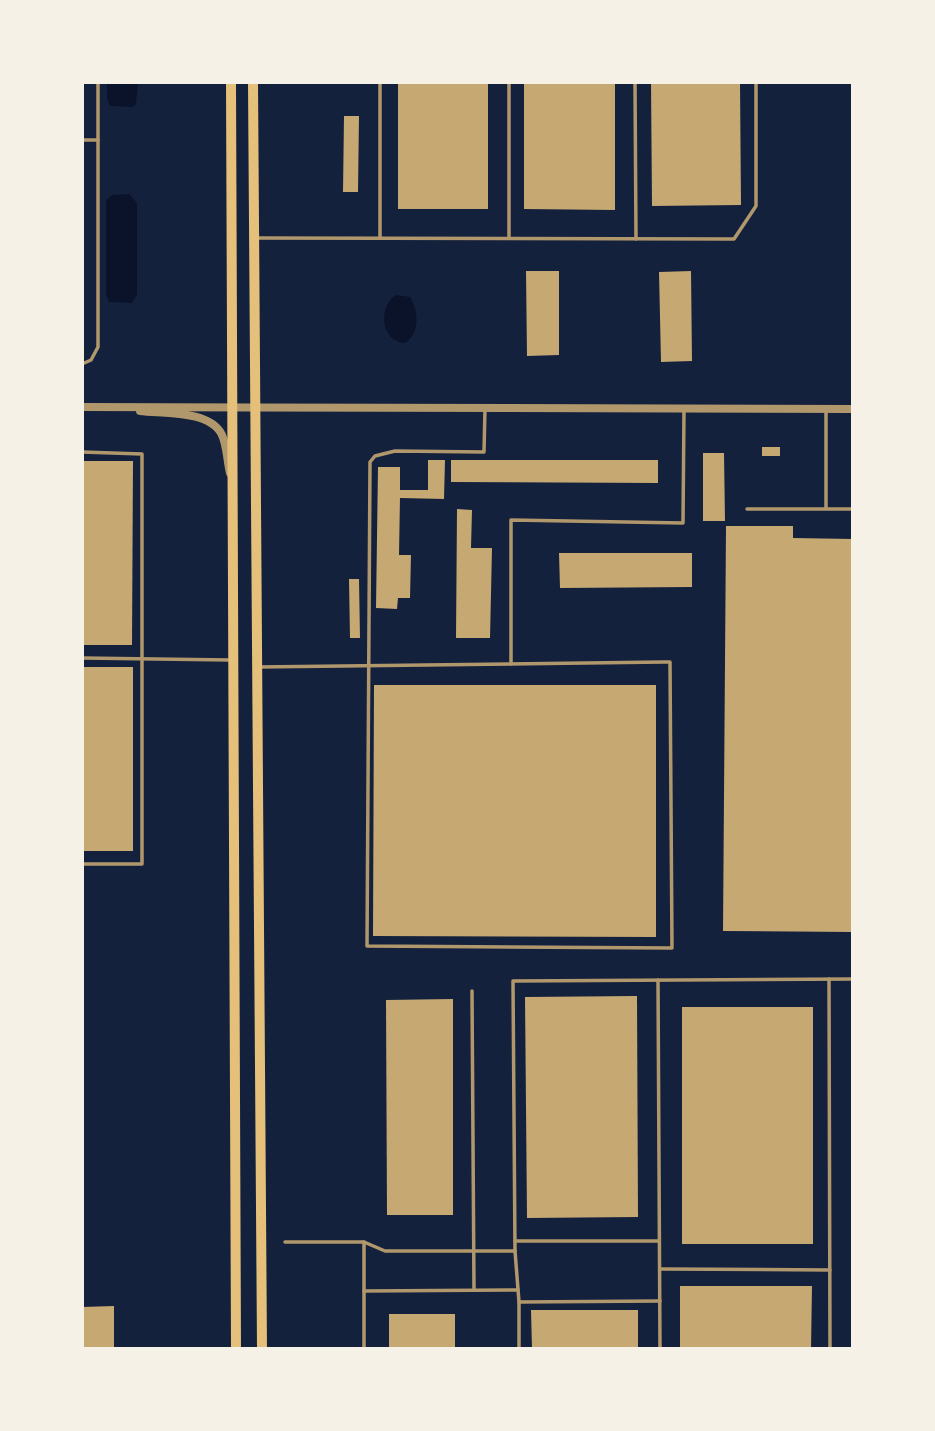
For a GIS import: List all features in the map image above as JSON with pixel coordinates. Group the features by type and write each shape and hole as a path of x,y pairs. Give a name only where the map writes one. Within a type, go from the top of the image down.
{"main road":[{"path":"231,82 236,1349"},
{"path":"253,82 262,1349"}],"street":[{"path":"82,407 853,409"},
{"path":"106,407 206,420 223,436 232,482"}],"lane":[{"path":"82,364 91,360 98,347 98,82"},
{"path":"380,82 380,238"},
{"path":"509,82 509,239"},
{"path":"635,82 636,239"},
{"path":"253,238 734,239 756,206 756,82"},
{"path":"82,140 98,140"},
{"path":"256,667 368,666 670,662 672,948 367,946 368,666 369,462 375,456 396,452 484,452 485,407"},
{"path":"511,664 511,520 683,523 684,408"},
{"path":"826,409 826,509"},
{"path":"82,452 142,454 142,864 82,864"},
{"path":"747,509 853,509"},
{"path":"82,658 232,660"},
{"path":"829,979 830,1349"},
{"path":"519,1349 515,1251 513,981 853,979"},
{"path":"658,980 660,1349"},
{"path":"472,991 474,1290"},
{"path":"515,1241 659,1241"},
{"path":"285,1242 364,1242 385,1251 515,1251"},
{"path":"364,1242 364,1349"},
{"path":"660,1269 830,1269"},
{"path":"364,1291 518,1290"},
{"path":"519,1302 660,1301"}],"water":[{"path":"107,82 138,82 136,104 133,107 110,106 107,99"},
{"path":"129,194 137,203 137,295 132,303 109,302 106,295 106,200 112,195"},
{"path":"396,295 410,297 415,309 416,328 405,343 391,337 384,323 386,307"}],"building":[{"path":"398,82 488,82 488,209 398,209"},
{"path":"524,82 615,82 615,210 524,209"},
{"path":"651,82 740,82 741,205 652,206"},
{"path":"344,116 359,116 358,192 343,192"},
{"path":"526,271 559,271 559,355 527,356"},
{"path":"691,271 692,361 661,362 659,272"},
{"path":"762,447 780,447 780,456 762,456"},
{"path":"703,453 724,453 725,521 703,521"},
{"path":"428,460 445,460 444,499 400,498 399,555 411,555 410,598 398,598 397,609 376,608 378,467 400,467 400,490 428,490"},
{"path":"451,460 658,460 658,483 451,482"},
{"path":"82,461 133,461 132,645 82,645"},
{"path":"457,509 472,510 471,548 492,548 490,638 456,638"},
{"path":"726,526 793,526 793,538 853,539 853,932 723,931"},
{"path":"559,553 692,553 692,587 560,588"},
{"path":"349,579 359,579 360,638 350,638"},
{"path":"82,667 133,667 133,851 82,851"},
{"path":"374,685 656,685 656,937 373,936"},
{"path":"637,996 638,1217 527,1218 525,997"},
{"path":"453,999 453,1215 387,1215 386,1000"},
{"path":"682,1007 813,1007 813,1244 682,1244"},
{"path":"680,1286 812,1286 811,1349 680,1349"},
{"path":"114,1306 114,1349 82,1349 82,1307"},
{"path":"531,1310 638,1310 638,1349 532,1349"},
{"path":"389,1314 455,1314 455,1349 389,1349"}]}
